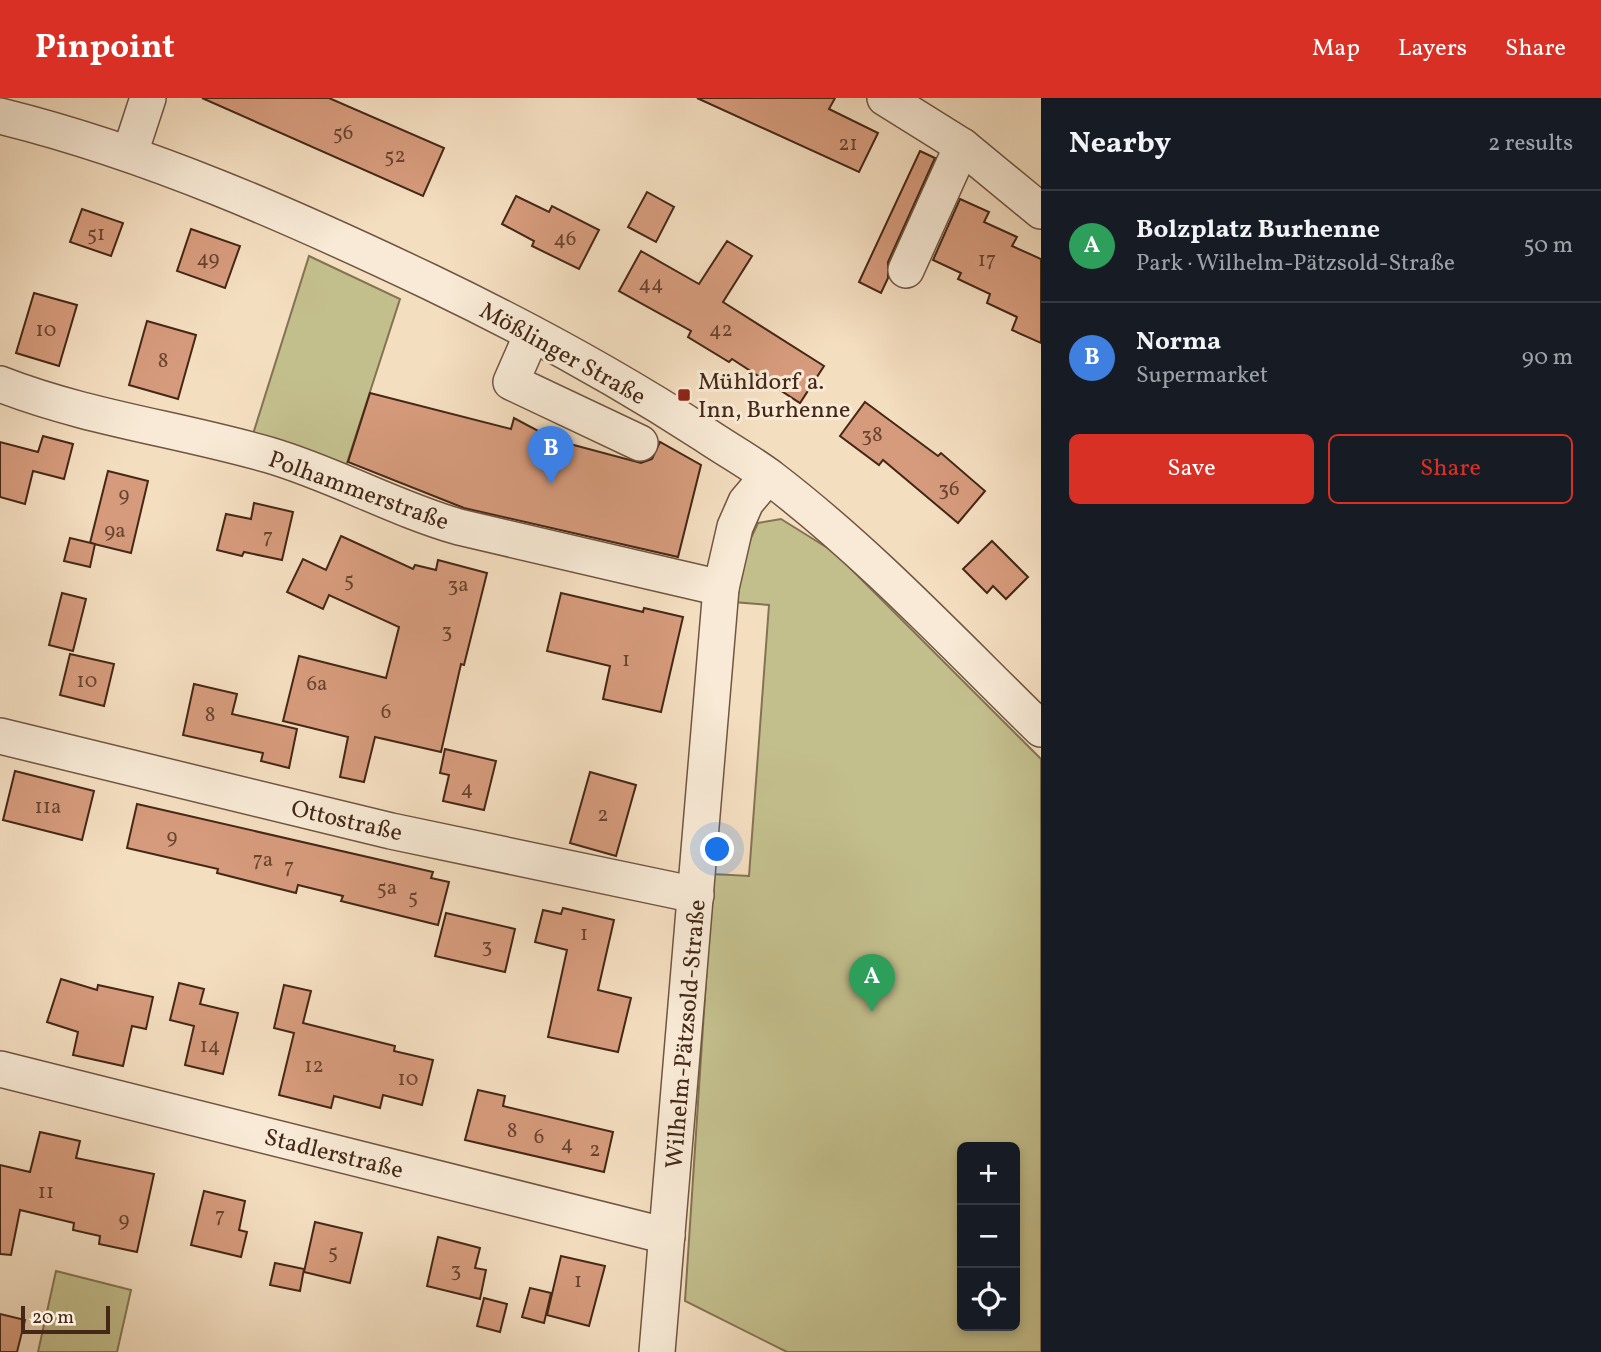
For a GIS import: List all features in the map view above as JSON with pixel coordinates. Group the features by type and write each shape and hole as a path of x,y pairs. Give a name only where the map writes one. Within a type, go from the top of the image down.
{"street":[{"path":"130,153 148,98"},
{"path":"885,98 962,146 1041,211"},
{"name":"Mößlinger Straße","path":"0,116 130,153 230,192 367,252 532,334 658,405 768,476 847,539 1041,729"},
{"path":"906,270 962,146"},
{"path":"532,334 511,382 640,443"},
{"name":"Polhammerstraße","path":"0,384 46,402 272,456 422,516 459,527 721,588"},
{"name":"Wilhelm-Pätzsold-Straße","path":"657,1352 721,588 734,527 746,502 768,476"},
{"name":"Ottostraße","path":"0,736 391,831 696,895"},
{"name":"Stadlerstraße","path":"0,1069 667,1236"}],"shaded area":[{"path":"309,256 400,299 345,469 253,434"},
{"path":"781,519 834,552 1041,759 1041,1352 787,1352 685,1301 713,874 749,876 769,605 733,602 743,555 758,523"},
{"path":"56,1271 131,1290 117,1352 38,1352"}],"building":[{"path":"202,98 329,98 444,148 423,196"},
{"path":"697,98 835,98 829,109 878,133 859,172"},
{"path":"920,151 935,158 888,262 888,278 881,293 859,282"},
{"path":"647,192 674,207 656,242 628,227"},
{"path":"516,196 549,212 552,206 599,230 579,269 532,246 534,241 502,224"},
{"path":"960,199 989,212 984,222 1017,237 1012,246 1041,259 1041,343 1012,330 1017,317 987,303 990,294 958,279 961,273 933,260"},
{"path":"82,209 123,223 111,256 70,242"},
{"path":"191,229 240,246 225,288 177,271"},
{"path":"727,241 752,256 723,302 824,366 800,403 732,359 729,362 688,337 691,331 619,291 641,251 699,284"},
{"path":"34,293 77,305 59,366 16,353"},
{"path":"147,321 196,335 178,399 129,385"},
{"path":"370,393 511,429 514,418 555,440 641,463 652,459 660,442 701,465 678,557 464,508 348,462"},
{"path":"865,402 938,456 941,453 985,491 958,523 883,460 879,465 840,436"},
{"path":"43,436 73,444 64,479 33,471 25,504 0,497 0,442 38,452"},
{"path":"108,471 148,481 131,553 90,543"},
{"path":"254,503 293,512 282,560 244,552 242,556 217,550 226,514 251,519"},
{"path":"341,536 413,569 415,565 436,570 438,560 487,573 464,665 461,664 441,752 375,737 364,782 340,777 348,737 283,721 299,656 386,678 399,627 329,595 323,609 287,592 303,559 326,570"},
{"path":"70,538 95,544 90,567 64,561"},
{"path":"992,541 1028,577 1006,599 993,586 987,593 963,569"},
{"path":"62,593 86,599 73,651 49,645"},
{"path":"561,593 643,612 644,608 683,617 661,712 603,699 610,666 547,651"},
{"path":"70,654 114,664 104,706 60,695"},
{"path":"194,684 237,694 232,714 297,729 289,768 261,761 263,753 183,735"},
{"path":"445,749 496,761 484,810 443,801 449,775 440,773"},
{"path":"15,771 94,791 82,840 3,820"},
{"path":"590,772 636,785 616,856 570,843"},
{"path":"137,804 433,872 431,878 449,882 438,925 341,901 343,896 298,885 296,893 217,873 218,869 127,848"},
{"path":"563,908 614,920 598,990 631,998 618,1052 548,1037 567,950 535,942 543,910 561,914"},
{"path":"446,913 515,929 505,972 435,956"},
{"path":"61,979 97,990 98,985 153,997 146,1029 132,1026 123,1066 73,1055 78,1032 47,1022"},
{"path":"179,983 204,989 200,1004 238,1013 223,1074 185,1065 194,1026 170,1020"},
{"path":"284,985 311,991 303,1023 395,1046 394,1051 433,1060 422,1105 383,1095 380,1108 334,1096 331,1108 279,1095 294,1033 274,1028"},
{"path":"478,1090 505,1096 503,1106 613,1132 604,1172 465,1140"},
{"path":"40,1132 80,1141 76,1158 154,1174 137,1252 99,1244 100,1236 73,1230 74,1223 20,1210 11,1255 0,1254 0,1165 30,1172"},
{"path":"204,1191 245,1201 239,1230 247,1232 241,1257 191,1245"},
{"path":"315,1222 362,1233 350,1283 304,1272"},
{"path":"438,1237 480,1248 475,1268 486,1270 480,1299 427,1286"},
{"path":"561,1256 605,1266 589,1326 547,1315"},
{"path":"275,1263 304,1269 300,1291 270,1285"},
{"path":"530,1288 551,1293 544,1323 522,1317"},
{"path":"484,1298 507,1304 500,1332 477,1326"},
{"path":"0,1314 25,1320 17,1352 0,1352"}],"place":[{"name":"Mühldorf a. Inn, Burhenne","path":"684,395"},
{"name":"Norma","path":"551,484"},
{"name":"Bolzplatz Burhenne","path":"872,1012"}]}
